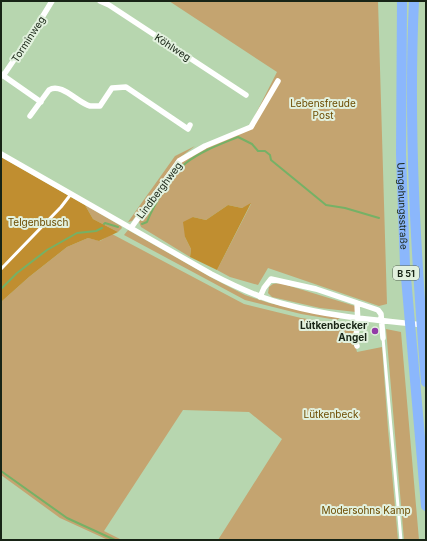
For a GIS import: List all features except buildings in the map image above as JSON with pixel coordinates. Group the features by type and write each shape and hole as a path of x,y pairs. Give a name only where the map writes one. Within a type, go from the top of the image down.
{"highway":[{"name":"B 51","path":"397,1 400,38"},
{"name":"Umgehungsstraße","path":"402,1 400,38 401,154 405,266 426,506"},
{"name":"Umgehungsstraße","path":"414,1 412,39 412,153 417,266 426,382"}],"street":[{"name":"Torminweg","path":"2,75 35,29 52,1"},
{"name":"Köhlweg","path":"100,1 109,5 246,95"},
{"path":"2,75 42,102"},
{"name":"Lindberghweg","path":"132,228 179,161 205,146 250,126 278,81"},
{"path":"30,116 50,90 56,88 90,106 100,106 112,88 126,87 188,129 190,125"},
{"name":"Lindberghweg","path":"1,154 211,274 233,286 260,297 313,311 426,325"},
{"path":"260,297 264,288 271,279 316,289 378,310 381,314 383,338"},
{"path":"357,303 358,325 355,340 357,346"}],"lane":[{"path":"1,269 64,204 71,194"},
{"path":"383,338 401,540"}],"green space":[{"name":"Lebensfreude Post","path":"169,1 378,1 387,304 379,306 268,268 258,285 230,277 217,270 251,204 242,208 228,205 206,220 193,217 185,237 191,249 190,257 141,227 139,222 172,173 181,163 195,153 248,129 277,72"},
{"path":"195,146 178,159 132,221 128,222 175,156"},
{"name":"Telgenbusch","path":"1,157 85,205 93,219 118,232 99,241 88,238 67,247 29,277 1,302"},
{"path":"251,203 217,270 190,257 191,249 185,237 183,222 193,217 206,220 228,205 242,208"},
{"path":"85,205 122,228 118,232 93,219"},
{"path":"128,230 245,295 269,303 340,318 337,320 301,314 245,300 124,235"},
{"path":"112,234 244,304 301,318 340,324 355,324 353,338 357,352 382,347 398,540 218,540 282,439 249,412 183,410 104,531 122,540 108,540 60,518 1,475 1,302 29,277 67,247 88,238 100,241"},
{"path":"280,283 355,306 356,312 320,308 272,297 268,293 269,287 273,284"},
{"path":"386,329 401,332 419,540 404,540"}],"waterway":[{"path":"142,224 147,222 164,190 175,174 186,163 205,151 238,137 252,144 258,151 265,151 270,155 271,160 326,205 345,208 379,218"},
{"path":"104,224 118,227"},
{"path":"1,289 17,273 47,250 77,233 96,231 102,228"},
{"path":"1,471 67,518 115,540"}],"place":[{"name":"Lütkenbecker Angel","path":"375,331"}],"park label":[{"name":"Lütkenbeck","path":"331,414"},
{"name":"Modersohns Kamp","path":"366,510"}]}
